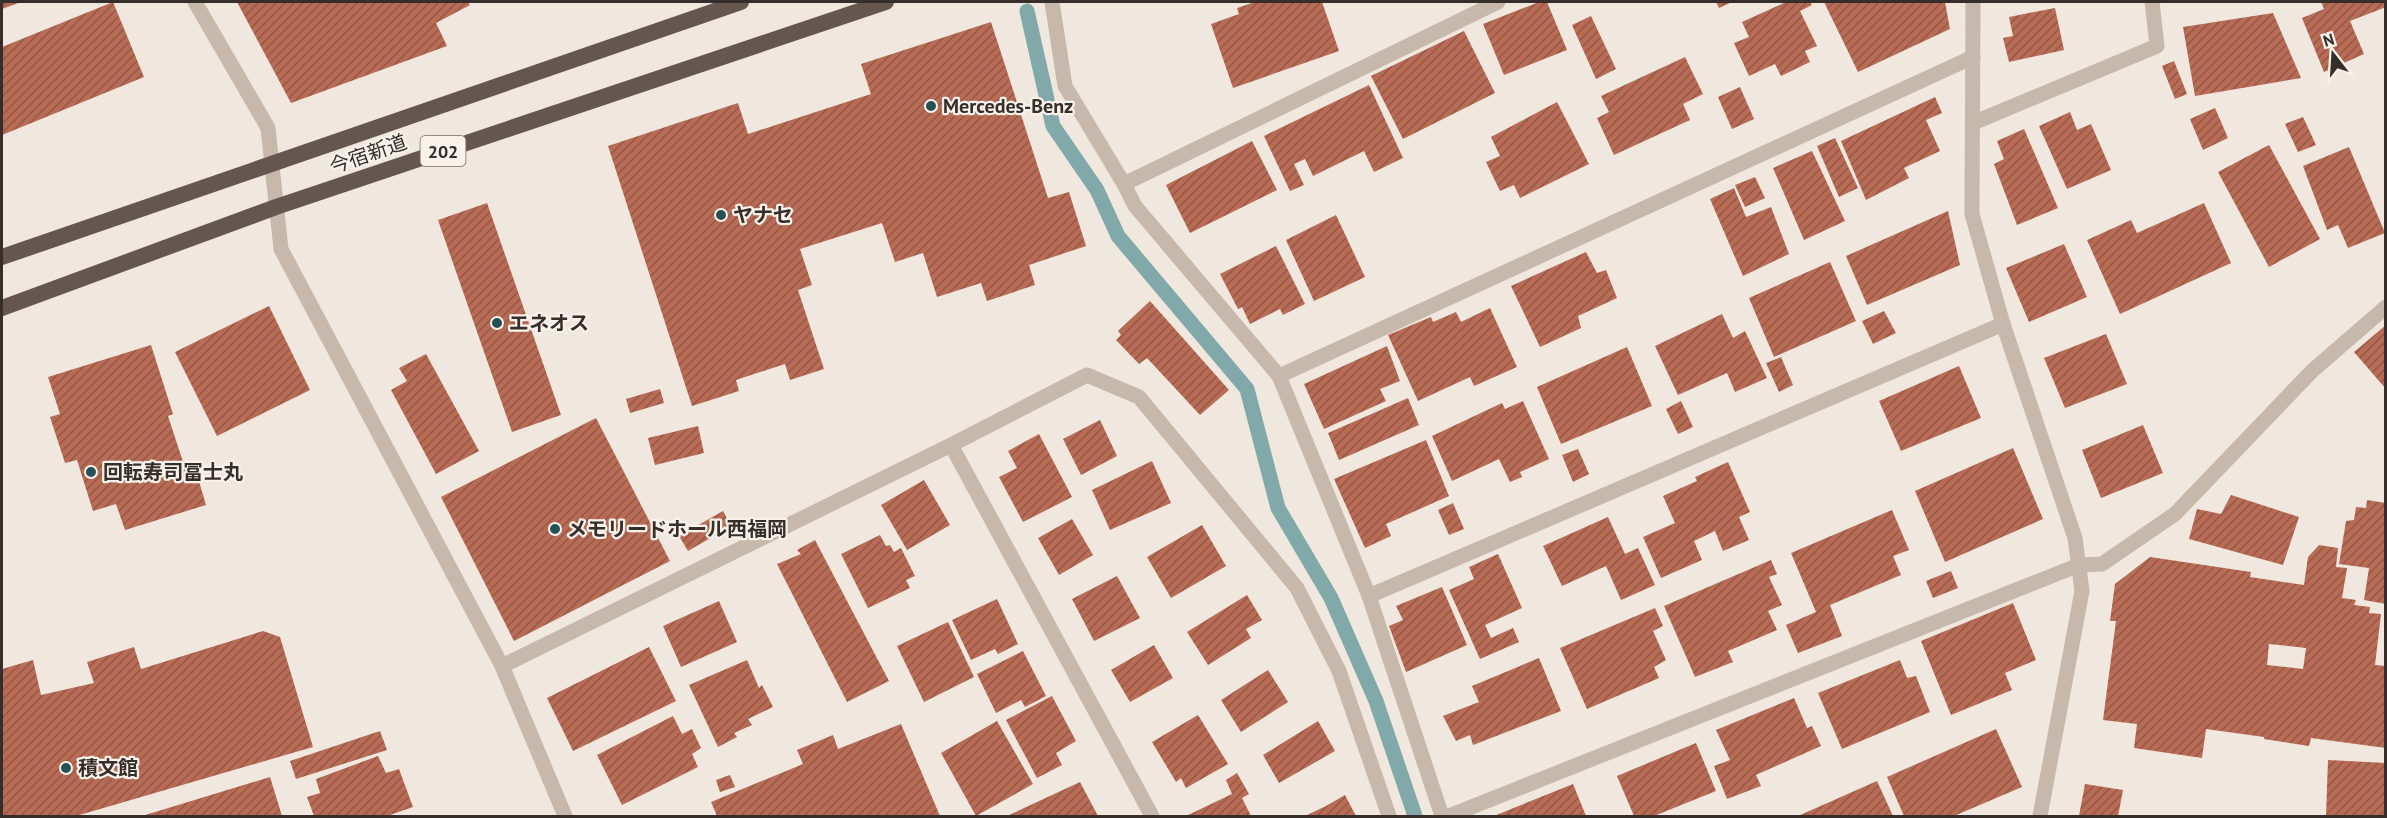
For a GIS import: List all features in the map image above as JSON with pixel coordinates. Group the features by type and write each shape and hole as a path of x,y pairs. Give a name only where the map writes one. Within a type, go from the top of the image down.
{"highway":[{"name":"今宿新道","path":"2,257 741,2"},
{"name":"今宿新道","path":"2,308 276,207 886,2"}],"street":[{"path":"195,2 268,128 281,249 502,666 565,816"},
{"path":"1052,2 1065,86 1135,206 1279,376 1369,596 1442,816"},
{"path":"1124,184 1498,2"},
{"path":"1973,2 1972,214 2003,324 2074,538 2082,591 2040,816"},
{"path":"1973,123 2157,46 2152,2"},
{"path":"1279,376 1973,57"},
{"path":"1449,816 2079,565 2102,564 2175,514 2312,371 2385,307"},
{"path":"1369,596 2003,324"},
{"path":"502,666 951,445 1087,375 1139,397 1297,588 1338,671 1389,816"},
{"path":"951,445 1152,816"}],"building":[{"path":"2,2 21,2 2,9"},
{"path":"113,2 144,77 2,135 2,47"},
{"path":"237,2 468,2 470,5 436,23 447,46 291,103"},
{"path":"1255,2 1322,2 1339,51 1233,88 1211,24 1239,14 1237,8"},
{"path":"1539,2 1547,2 1567,50 1504,75 1483,24"},
{"path":"1716,2 1732,2 1719,8"},
{"path":"1786,2 1810,2 1812,5 1800,11 1817,46 1805,51 1810,62 1781,76 1775,64 1749,76 1734,43 1749,37 1742,22"},
{"path":"1824,2 1945,2 1950,29 1858,72"},
{"path":"2321,2 2386,2 2386,7 2350,21 2364,54 2324,72 2302,18 2324,9"},
{"path":"2055,8 2064,50 2009,62 2003,38 2013,36 2009,17"},
{"path":"2273,13 2301,78 2195,96 2183,27"},
{"path":"1591,16 1616,69 1596,79 1572,25"},
{"path":"991,22 1048,198 1069,192 1086,246 1029,265 1035,285 987,301 981,283 937,297 923,253 895,262 882,223 800,249 812,285 798,290 824,369 790,380 785,364 736,380 739,391 692,406 608,146 738,103 748,134 871,94 861,64"},
{"path":"1464,31 1495,93 1403,139 1371,76"},
{"path":"1685,57 1703,94 1683,104 1690,120 1614,155 1597,118 1609,112 1601,96"},
{"path":"2174,61 2187,94 2175,99 2162,66"},
{"path":"1369,85 1403,158 1374,172 1364,151 1313,176 1305,159 1294,164 1304,185 1290,191 1264,136"},
{"path":"1740,87 1754,119 1732,129 1718,97"},
{"path":"1935,97 1942,113 1926,120 1940,151 1904,168 1909,178 1866,200 1841,141"},
{"path":"1557,102 1589,164 1520,198 1514,185 1500,191 1486,162 1500,156 1491,137"},
{"path":"2215,108 2228,138 2203,150 2190,119"},
{"path":"2070,112 2077,130 2091,124 2111,170 2067,189 2039,126"},
{"path":"2303,117 2316,145 2298,152 2285,124"},
{"path":"2024,129 2058,208 2017,225 1994,164 2004,159 1997,141"},
{"path":"1835,138 1858,188 1839,197 1817,146"},
{"path":"1252,141 1277,190 1190,233 1166,185"},
{"path":"2269,145 2320,239 2269,267 2218,172"},
{"path":"2349,147 2385,233 2348,248 2338,225 2327,230 2303,166"},
{"path":"1812,151 1845,221 1804,240 1773,168"},
{"path":"1755,177 1765,198 1745,207 1735,185"},
{"path":"1734,188 1746,217 1771,207 1789,254 1743,276 1710,199"},
{"path":"487,203 561,415 512,432 438,220"},
{"path":"2204,203 2231,263 2120,314 2087,240 2131,220 2137,233"},
{"path":"1948,211 1960,265 1867,305 1846,256"},
{"path":"1336,215 1365,277 1314,301 1286,240"},
{"path":"2064,244 2087,297 2029,322 2006,268"},
{"path":"1276,246 1305,304 1283,315 1280,309 1250,324 1242,307 1238,309 1220,274"},
{"path":"1586,252 1597,273 1606,270 1617,298 1578,316 1581,328 1540,347 1511,286"},
{"path":"1830,262 1856,321 1774,357 1749,298"},
{"path":"1150,301 1229,390 1200,415 1147,358 1139,364 1116,340 1121,335 1118,331"},
{"path":"269,306 310,390 217,436 175,352"},
{"path":"1490,308 1517,367 1474,386 1470,377 1418,401 1388,335 1431,317 1433,322 1456,312 1461,322"},
{"path":"1884,311 1896,333 1873,344 1862,321"},
{"path":"1722,314 1733,338 1745,331 1767,378 1735,392 1727,373 1678,395 1655,346"},
{"path":"2386,325 2386,389 2354,352"},
{"path":"2106,334 2127,384 2065,408 2044,358"},
{"path":"151,345 173,414 168,416 186,471 195,468 206,505 125,530 116,504 93,511 77,460 65,463 50,417 60,414 48,377"},
{"path":"1387,346 1400,381 1380,389 1386,401 1324,429 1304,384"},
{"path":"1627,347 1652,406 1561,444 1537,387"},
{"path":"426,354 479,451 436,474 391,390 407,381 399,368"},
{"path":"1781,357 1793,385 1779,392 1766,363"},
{"path":"1959,366 1981,418 1901,451 1879,401"},
{"path":"660,389 664,403 630,413 626,399"},
{"path":"1408,398 1419,425 1339,460 1328,433"},
{"path":"1523,401 1549,459 1520,472 1522,477 1510,482 1499,459 1452,481 1432,436 1502,403 1505,409"},
{"path":"1681,401 1693,427 1678,434 1666,409"},
{"name":"メモリードホール西福岡","path":"596,418 670,561 514,641 441,497"},
{"path":"1100,420 1117,456 1081,475 1063,439"},
{"path":"2143,425 2163,473 2101,498 2082,450"},
{"path":"698,426 704,453 655,465 648,438"},
{"path":"1039,434 1072,497 1023,522 999,477 1017,468 1008,451"},
{"path":"1426,440 1449,496 1386,524 1391,536 1365,548 1334,479"},
{"path":"2013,448 2043,519 1945,562 1915,491"},
{"path":"1578,449 1589,474 1573,482 1562,455"},
{"path":"1152,461 1171,503 1110,530 1092,490"},
{"path":"1728,462 1750,512 1739,517 1749,540 1723,551 1715,531 1694,541 1702,560 1661,578 1643,537 1675,523 1663,496 1697,481 1695,477"},
{"path":"924,480 950,525 907,550 881,505"},
{"path":"2231,495 2299,517 2283,565 2189,539 2197,509 2221,514"},
{"path":"2367,500 2386,503 2386,604 2364,600 2369,568 2339,564 2346,521 2354,520 2356,507 2366,508"},
{"path":"1453,503 1464,529 1449,535 1438,510"},
{"path":"1892,510 1909,550 1893,556 1901,575 1830,605 1842,636 1798,653 1786,625 1816,612 1791,553"},
{"path":"723,511 731,526 688,551 679,536"},
{"path":"1608,517 1625,554 1638,548 1655,585 1621,600 1606,566 1562,586 1543,546"},
{"path":"1072,519 1093,555 1059,575 1038,538"},
{"path":"1202,525 1226,566 1171,598 1147,557"},
{"path":"880,535 886,546 890,545 894,552 901,548 915,576 906,580 910,588 868,608 841,554"},
{"path":"815,540 889,681 847,702 777,564 801,554 797,550"},
{"path":"2319,545 2338,548 2336,567 2347,568 2342,598 2356,600 2354,605 2370,607 2369,613 2381,614 2375,665 2386,666 2386,748 2311,738 2309,746 2206,729 2202,758 2134,748 2137,724 2103,720 2116,621 2110,621 2115,584 2150,557 2251,572 2250,577 2304,585 2308,557","holes":["2269,644 2306,648 2303,669 2267,665"]},
{"path":"1498,554 1522,608 1485,625 1491,638 1513,628 1519,642 1480,659 1449,590 1474,579 1469,567"},
{"path":"1771,560 1777,574 1769,577 1782,605 1768,611 1777,630 1728,651 1733,662 1695,677 1664,606"},
{"path":"1951,571 1958,588 1933,598 1926,581"},
{"path":"1117,576 1140,618 1094,641 1072,599"},
{"path":"1442,587 1467,645 1406,672 1389,626 1403,620 1396,606"},
{"path":"1247,595 1262,620 1246,629 1251,638 1208,665 1187,632"},
{"path":"997,599 1018,644 998,654 995,649 971,660 952,620"},
{"path":"719,601 737,642 681,667 663,626"},
{"path":"2013,603 2036,660 2005,673 2012,690 1951,715 1921,641"},
{"path":"1655,608 1663,626 1653,631 1666,660 1654,667 1659,678 1587,709 1560,648"},
{"path":"948,622 974,677 924,702 897,646"},
{"path":"263,631 280,637 313,747 76,816 2,816 2,669 33,660 41,695 94,683 87,662 134,647 141,669"},
{"path":"1154,645 1173,678 1130,702 1111,670"},
{"path":"649,647 676,701 573,751 547,698"},
{"path":"1023,651 1046,696 1025,707 1021,700 996,713 977,674"},
{"path":"1539,658 1561,711 1473,745 1470,735 1456,741 1443,716 1479,702 1472,686"},
{"path":"747,660 759,688 762,685 773,707 748,719 752,725 734,733 737,737 718,747 689,685"},
{"path":"1900,660 1907,678 1916,676 1930,712 1842,749 1818,693"},
{"path":"1268,670 1288,702 1241,732 1221,700"},
{"path":"1052,696 1076,741 1056,753 1062,765 1037,778 1006,720"},
{"path":"1794,698 1807,728 1812,726 1821,746 1756,775 1761,786 1727,799 1714,766 1730,760 1716,730"},
{"path":"1198,715 1228,764 1186,788 1181,778 1176,782 1152,742"},
{"path":"673,716 682,734 692,729 701,748 692,754 698,767 622,805 597,755"},
{"path":"997,721 1033,784 976,816 941,753"},
{"path":"1318,721 1335,751 1279,783 1263,755"},
{"path":"901,724 940,816 717,816 711,802 803,764 797,750 833,735 838,749"},
{"path":"1996,729 2022,787 1954,816 1904,816 1887,777"},
{"path":"380,731 387,750 296,779 290,761"},
{"path":"1696,743 1716,791 1654,816 1634,816 1617,776"},
{"path":"378,756 386,773 399,769 413,807 387,816 314,816 307,797 320,793 316,779"},
{"path":"2328,760 2386,763 2386,816 2326,816"},
{"path":"1237,773 1249,794 1242,798 1251,816 1186,816 1232,794 1226,780"},
{"path":"730,775 735,787 720,792 716,780"},
{"path":"270,777 282,816 142,816"},
{"path":"1877,781 1893,816 1798,816"},
{"path":"1080,782 1098,816 1007,816"},
{"path":"1573,784 1586,816 1494,816"},
{"path":"2085,784 2123,790 2118,816 2079,816"},
{"path":"1345,795 1356,816 1305,816 1326,806"}],"waterway":[{"path":"1027,11 1053,126 1097,190 1118,236 1247,389 1278,508 1331,598 1376,701 1415,816"}],"place":[{"name":"Mercedes-Benz","path":"931,106"},
{"name":"ヤナセ","path":"721,215"},
{"name":"エネオス","path":"497,323"},
{"name":"回転寿司冨士丸","path":"91,472"},
{"name":"メモリードホール西福岡","path":"555,529"},
{"name":"積文館","path":"66,768"}]}
